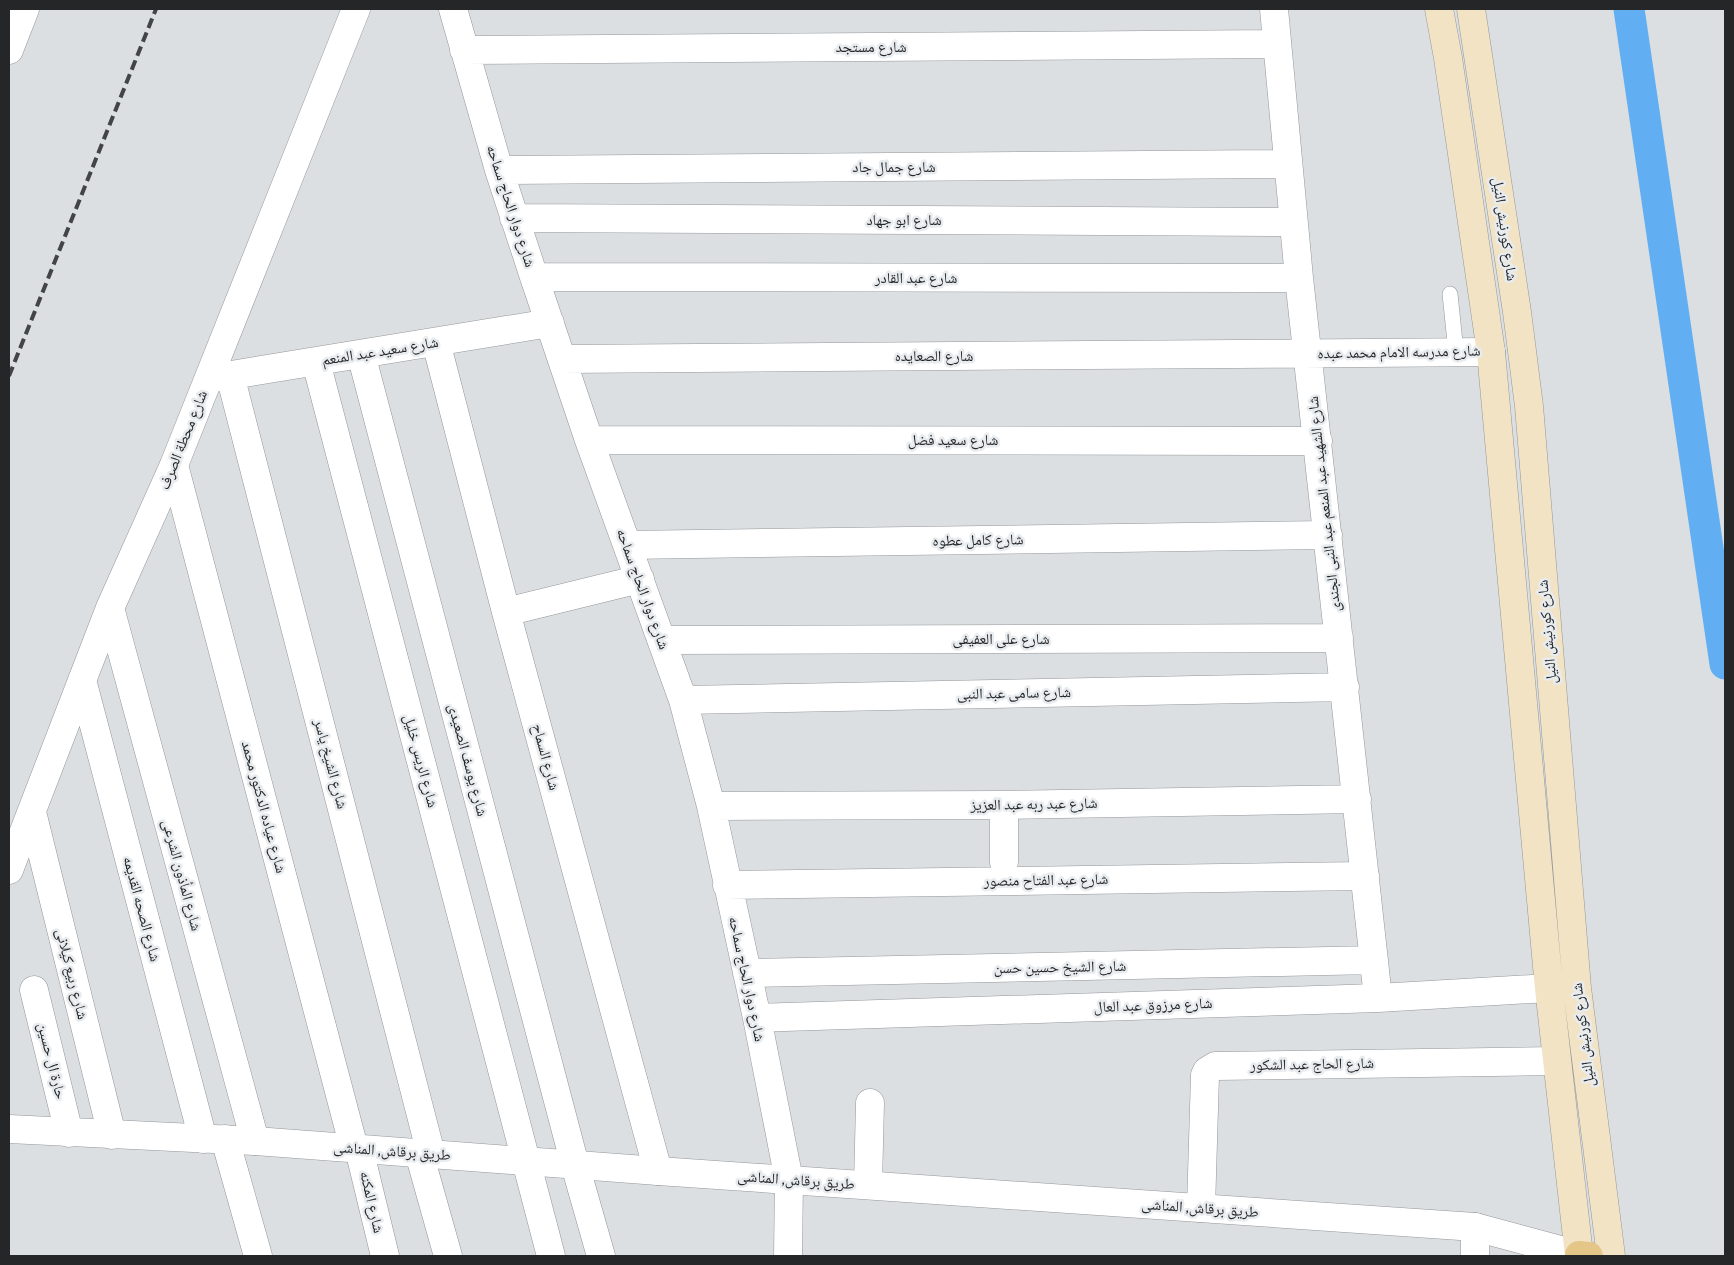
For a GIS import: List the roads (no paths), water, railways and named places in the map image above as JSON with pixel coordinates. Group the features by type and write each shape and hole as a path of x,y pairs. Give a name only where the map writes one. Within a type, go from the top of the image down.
{"main road":[{"name":"شارع كورنيش النيل","path":"1439,9 1454,97 1491,352 1548,988 1582,1256"},
{"name":"شارع كورنيش النيل","path":"1471,9 1516,302 1529,406 1577,988 1610,1256"},
{"path":"1496,407 1529,406"},
{"path":"1534,834 1564,832"}],"street":[{"path":"9,50 25,9"},
{"name":"شارع محطة الصرف","path":"9,870 110,608 174,465 219,377 356,9"},
{"name":"شارع دوار الحاج سماحه","path":"453,9 514,218 589,440 683,700 711,806 789,1180 788,1256"},
{"name":"شارع الشهيد عبد المنعم عبد النبى الجندى","path":"1274,9 1293,222 1378,998"},
{"name":"شارع مستجد","path":"464,50 1277,44"},
{"name":"شارع جمال جاد","path":"499,170 1288,164"},
{"name":"شارع ابو جهاد","path":"514,218 1293,222"},
{"name":"شارع عبد القادر","path":"534,277 1299,278"},
{"name":"شارع سعيد عبد المنعم","path":"219,377 550,323"},
{"name":"شارع السماح","path":"436,342 506,612 658,1171"},
{"name":"شارع مدرسه الامام محمد عبده","path":"1307,353 1491,352"},
{"name":"شارع الصعايده","path":"562,359 1307,353"},
{"name":"شارع يوسف الصعيدى","path":"361,354 575,1165 601,1256"},
{"name":"شارع الريس خليل","path":"316,362 551,1256"},
{"name":"شارع الشيخ ياسر","path":"219,377 425,1153 448,1256"},
{"name":"شارع سعيد فضل","path":"589,440 1318,441"},
{"name":"شارع عياده الدكتور محمد","path":"174,465 357,1148"},
{"name":"شارع كامل عطوه","path":"627,545 1328,536"},
{"path":"506,612 640,579"},
{"name":"شارع المأذون الشرعى","path":"110,608 254,1141"},
{"name":"شارع على العفيفى","path":"662,640 1340,638"},
{"name":"شارع الصحه القديمه","path":"82,680 214,1139 258,1256"},
{"name":"شارع سامى عبد النبى","path":"683,700 1345,686"},
{"name":"شارع عبد ربه عبد العزيز","path":"711,806 1004,805 1357,800"},
{"path":"1004,805 1004,862"},
{"name":"شارع ربيع كيلانى","path":"32,812 112,1135"},
{"name":"شارع عبد الفتاح منصور","path":"727,885 1365,876"},
{"name":"شارع الشيخ حسين حسن","path":"747,973 1374,960"},
{"name":"شارع مرزوق عبد العال","path":"756,1018 1378,998 1548,988"},
{"name":"حارة ال حسين","path":"34,990 69,1133"},
{"name":"شارع الحاج عبد الشكور","path":"1201,1208 1205,1075 1215,1066 1556,1061"},
{"path":"868,1185 870,1103"},
{"name":"طريق برقاش, المناشى","path":"9,1130 254,1141 658,1171 1475,1227 1582,1256"},
{"name":"شارع المكنه","path":"357,1148 385,1256"},
{"path":"1475,1227 1475,1256"}],"lane":[{"path":"1450,294 1456,352"}],"waterway":[{"path":"1629,9 1725,664"}],"railway":[{"path":"9,376 156,9"}]}
